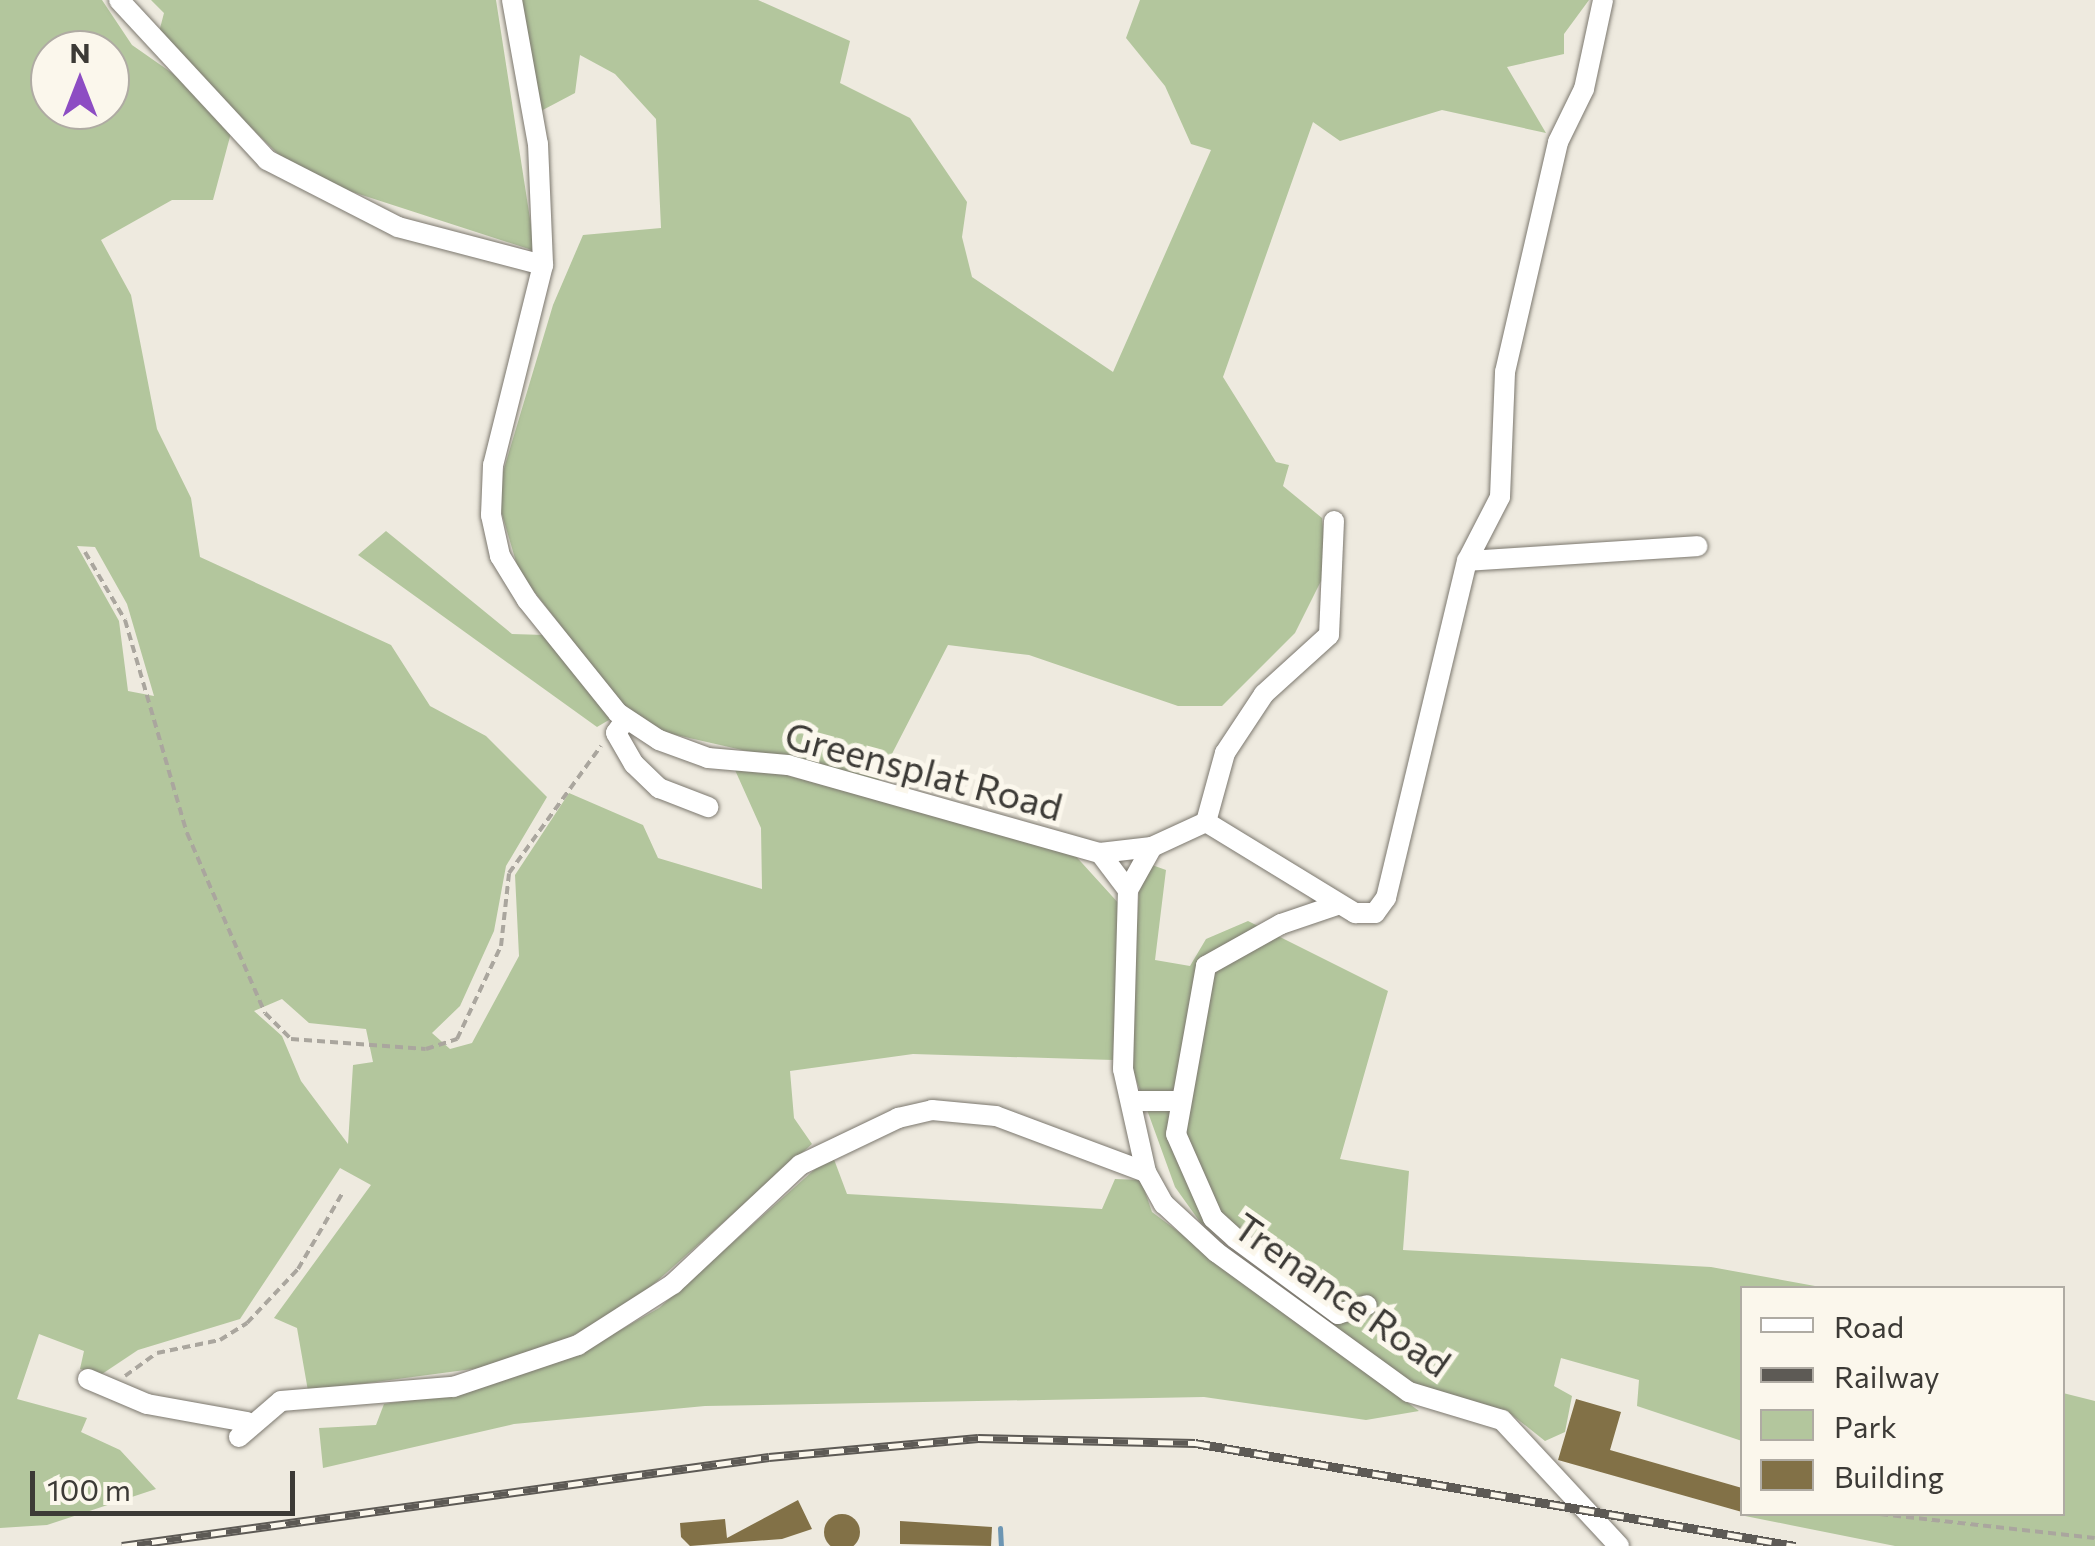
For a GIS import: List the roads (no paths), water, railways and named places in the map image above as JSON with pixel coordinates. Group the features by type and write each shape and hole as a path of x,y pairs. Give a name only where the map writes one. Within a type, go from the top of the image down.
{"street":[{"path":"119,0 267,160 398,226 543,265"},
{"name":"Greensplat Road","path":"512,0 538,144 543,265 493,465 490,515 500,556 527,600 621,726 708,758 788,765 1100,853 1128,890"},
{"path":"1206,822 1337,905 1375,913 1386,898 1467,561 1500,496 1505,372 1558,142 1584,89 1603,0"},
{"path":"1100,853 1152,847 1206,822 1225,752 1264,694 1329,635 1334,521"},
{"path":"1467,561 1698,546"},
{"path":"621,726 659,788 708,807"},
{"path":"1146,1172 1123,1069 1128,890 1152,847"},
{"path":"1337,905 1280,924 1206,966 1176,1101 1181,1158 1213,1218 1311,1300 1338,1314 1367,1305"},
{"path":"1132,1101 1176,1101"},
{"path":"88,1379 122,1387 147,1404 243,1430 282,1401 453,1387 578,1344 672,1284 800,1165 898,1118 932,1110 996,1116 1146,1172"},
{"name":"Trenance Road","path":"1146,1172 1164,1204 1409,1392 1502,1420 1619,1546"}],"waterway":[{"path":"1000,1528 1001,1546"}],"railway":[{"path":"122,1546 769,1457 978,1438 1195,1443 1795,1546"}]}
